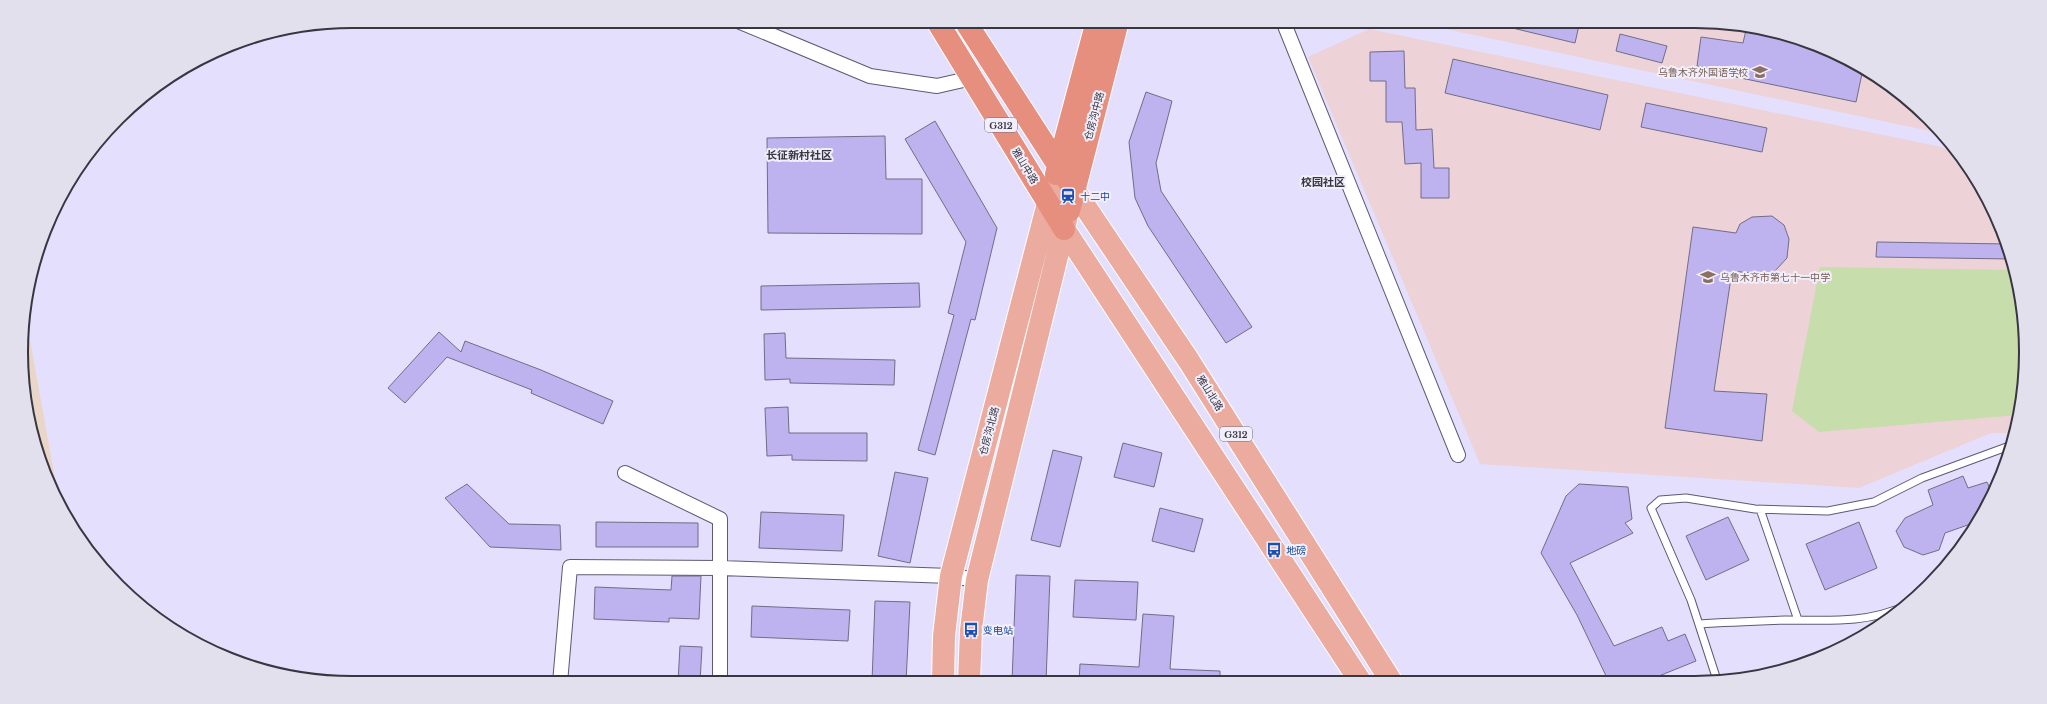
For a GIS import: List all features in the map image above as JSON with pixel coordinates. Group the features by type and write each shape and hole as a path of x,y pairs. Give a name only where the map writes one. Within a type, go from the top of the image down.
{"highway":[{"name":"雅山中路","path":"941,28 972,78 1053,184 1069,210"},
{"name":"雅山中路","path":"969,28 1053,184 1069,210"},
{"path":"1053,184 1094,28"},
{"name":"仓房沟中路","path":"1069,210 1116,28"}],"main road":[{"name":"仓房沟北路","path":"943,676 944,636 951,576 1053,184"},
{"path":"969,676 971,630 977,580 1069,210"},
{"name":"G312","path":"1069,210 1357,676"},
{"name":"雅山北路","path":"1069,210 1189,361 1388,676"}],"street":[{"path":"755,28 870,76 937,86 972,78"},
{"path":"1286,28 1458,455"},
{"path":"626,473 720,519 720,676"},
{"path":"561,676 570,567 720,568 951,576 977,580"}],"lane":[{"path":"1715,675 1691,600 1651,508 1660,500 1686,498 1760,509 1828,511 1874,502 1922,478 2005,447"},
{"path":"1760,509 1798,620"},
{"path":"1699,624 1747,621 1857,620 1886,613"}],"shaded area":[{"name":"乌鲁木齐外国语学校","path":"1441,28 1695,28 1758,34 1799,45 1838,61 1857,71 1909,108 1933,132"},
{"name":"乌鲁木齐市第七十一中学","path":"1369,29 1947,148 1976,190 1986,209 2002,248 2013,289 2019,352 2016,394 2009,433 1991,433 1859,488 1480,464 1308,57"},
{"path":"29,334 56,483 45,456 34,415 29,373"}],"green space":[{"path":"1820,267 2008,270 2016,310 2019,352 2013,415 1819,432 1792,411"}],"building":[{"path":"1512,28 1578,28 1575,43"},
{"path":"1745,32 1758,34 1799,45 1838,61 1862,74 1856,102 1736,77 1737,72 1697,66 1701,37 1743,43"},
{"path":"1620,34 1667,46 1662,63 1616,51"},
{"path":"1404,51 1405,88 1415,88 1416,130 1432,129 1434,168 1449,168 1449,198 1421,198 1421,163 1405,164 1402,122 1386,122 1386,81 1370,81 1370,52"},
{"path":"1453,59 1608,95 1600,130 1445,93"},
{"path":"1146,92 1172,101 1156,163 1161,191 1252,327 1226,343 1148,226 1135,198 1129,142"},
{"path":"1646,103 1767,128 1762,152 1641,127"},
{"path":"935,121 997,228 975,320 971,319 935,455 918,450 954,315 948,313 966,242 905,139"},
{"path":"885,136 886,179 922,179 922,234 768,233 767,138"},
{"path":"1772,216 1784,225 1789,239 1787,258 1774,272 1760,274 1732,271 1714,391 1767,394 1762,441 1665,428 1693,227 1736,233 1740,224 1752,217"},
{"path":"1877,242 2000,244 2005,259 1876,257"},
{"path":"919,283 920,307 761,310 761,286"},
{"path":"439,332 461,352 465,341 541,370 613,401 603,424 531,393 532,390 447,357 405,403 388,388"},
{"path":"785,333 786,358 895,360 894,385 790,383 790,379 765,380 764,334"},
{"path":"788,407 789,433 867,433 867,461 792,460 792,455 767,456 765,408"},
{"path":"1123,443 1162,453 1154,487 1114,477"},
{"path":"1053,450 1082,457 1060,547 1031,540"},
{"path":"895,472 928,478 910,563 878,556"},
{"path":"1963,476 1968,488 1987,482 1989,487 1969,525 1945,533 1939,550 1923,555 1904,547 1896,531 1905,518 1933,505 1928,490"},
{"path":"467,484 509,524 560,525 561,550 490,547 445,498"},
{"path":"1579,484 1628,487 1632,519 1625,523 1633,533 1570,563 1614,646 1662,627 1668,641 1685,634 1696,661 1659,676 1606,676 1577,615 1541,553 1566,496"},
{"path":"1160,508 1203,519 1194,552 1152,541"},
{"path":"761,512 844,515 842,551 759,548"},
{"path":"1728,517 1749,560 1706,580 1686,536"},
{"path":"596,522 698,523 698,547 596,547"},
{"path":"1859,522 1877,568 1825,590 1806,544"},
{"path":"1016,575 1050,576 1046,676 1012,676"},
{"path":"672,576 701,576 699,619 669,618 669,622 594,619 595,587 671,590"},
{"path":"1075,580 1138,582 1136,620 1073,617"},
{"path":"875,601 910,602 906,676 872,676"},
{"path":"752,606 850,610 848,641 751,637"},
{"path":"1143,614 1174,616 1170,669 1220,671 1220,676 1079,676 1080,664 1139,667"},
{"path":"680,646 702,647 700,676 678,676"}],"place":[{"name":"乌鲁木齐外国语学校","path":"1760,72"},
{"name":"十二中","path":"1068,196"},
{"name":"乌鲁木齐市第七十一中学","path":"1708,277"},
{"name":"地磅","path":"1274,550"},
{"name":"变电站","path":"971,630"}],"district":[{"name":"长征新村社区","path":"799,155"},
{"name":"校园社区","path":"1323,182"}]}
